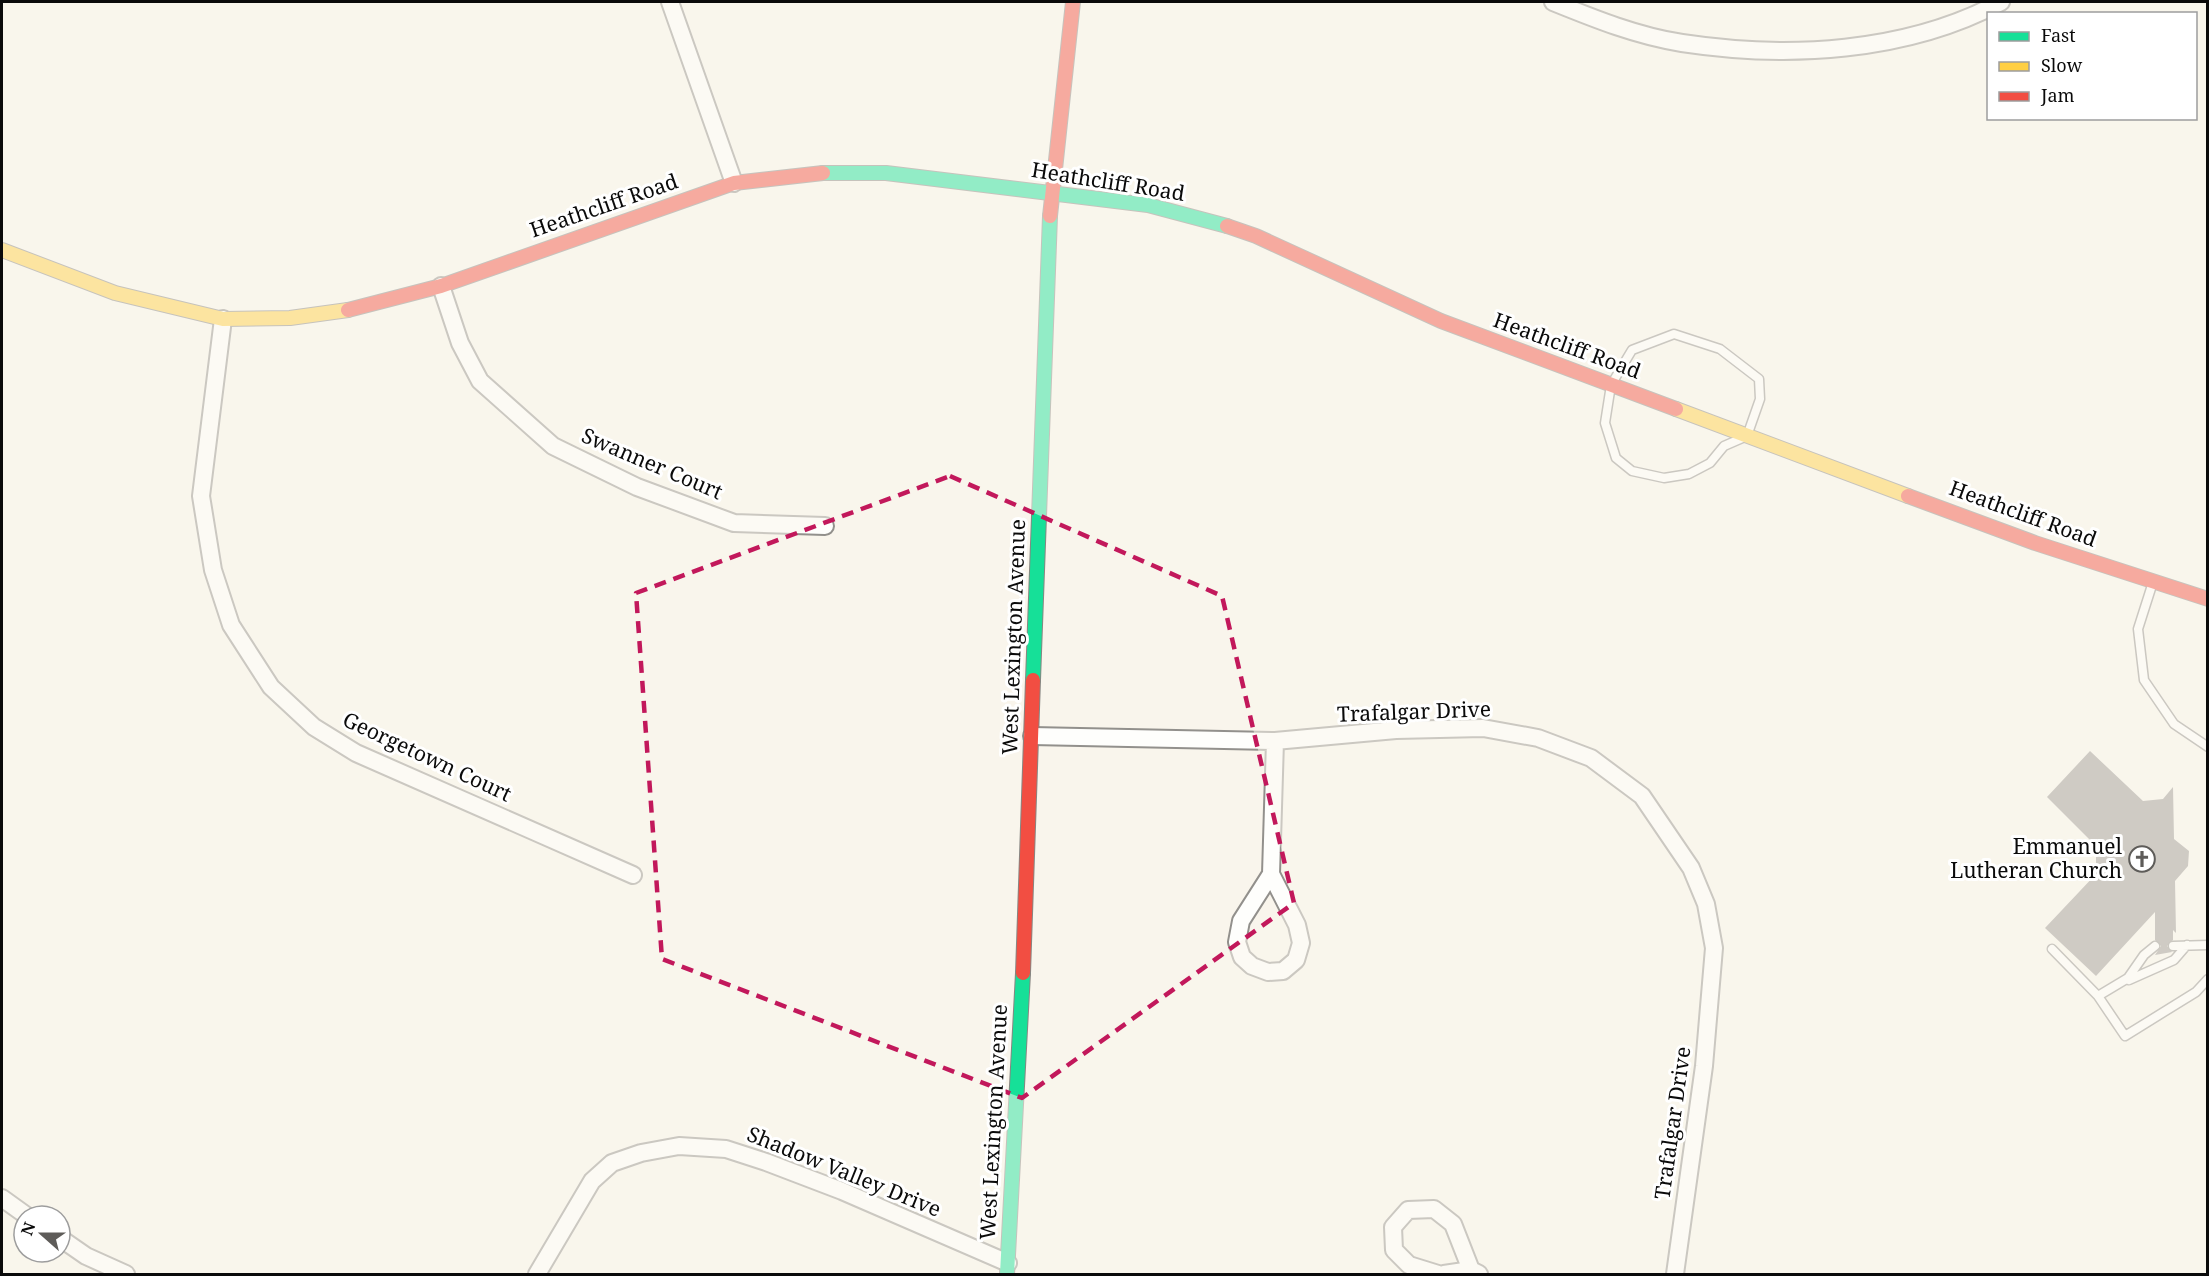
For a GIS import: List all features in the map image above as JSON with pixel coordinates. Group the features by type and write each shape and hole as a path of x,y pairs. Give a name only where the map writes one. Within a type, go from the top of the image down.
{"street":[{"path":"670,2 734,183"},
{"name":"West Lexington Avenue","path":"1007,1269 1019,1074 1052,193 1073,2"},
{"path":"1553,2 1602,22 1650,36 1682,43 1768,51 1834,48 1907,37 1980,13 2001,2"},
{"name":"Heathcliff Road","path":"2,250 115,293 223,319 290,318 366,308 441,286 734,183 842,171 886,173 1148,205 1216,222 1256,236 1441,321 2035,543 2208,599"},
{"name":"Swanner Court","path":"441,286 460,343 480,381 553,446 638,487 734,523 825,526"},
{"name":"Georgetown Court","path":"223,319 201,496 213,570 231,625 271,687 314,727 356,753 633,874"},
{"name":"Trafalgar Drive","path":"1032,736 1275,741 1396,730 1483,728 1538,738 1591,758 1642,796 1691,868 1706,904 1714,948 1704,1066 1676,1275"},
{"path":"1271,874 1251,901 1241,921 1237,942 1242,957 1252,966 1268,972 1283,971 1296,960 1301,943 1293,916 1271,874 1275,741"},
{"name":"Shadow Valley Drive","path":"539,1274 592,1181 612,1163 641,1153 679,1146 726,1149 766,1161 1007,1269"},
{"path":"1438,1275 1409,1266 1394,1250 1393,1227 1408,1210 1434,1209 1453,1224 1475,1272 1444,1275"},
{"path":"72,1246 86,1256 126,1275"}],"lane":[{"path":"1674,334 1720,348 1759,379 1760,399 1747,436 1724,446 1710,463 1689,474 1664,478 1632,471 1616,459 1605,423 1611,385 1632,350 1674,334"},
{"path":"2153,581 2138,628 2144,680 2175,724 2208,747"},
{"path":"2098,996 2174,960 2187,945"},
{"path":"2173,946 2208,945"},
{"path":"2120,984 2134,971 2144,955 2155,946"},
{"path":"2052,949 2098,996 2125,1036 2196,992 2208,979"}],"highlighted area":[{"path":"950,476 1222,596 1294,903 1022,1098 662,959 636,593"}],"building":[{"name":"Emmanuel Lutheran Church","path":"2090,751 2143,801 2163,799 2173,787 2174,839 2189,851 2188,866 2175,881 2176,933 2173,930 2173,940 2167,946 2172,952 2155,955 2161,946 2155,940 2155,912 2096,976 2045,928 2096,874 2096,846 2047,797"}],"traffic: fast":[{"path":"823,173 886,173 1148,205 1227,226"},
{"path":"1033,680 1050,216"},
{"path":"1007,1274 1023,973"}],"traffic: slow":[{"path":"2,250 115,293 223,319 290,318 348,310"},
{"path":"1676,409 1908,496"}],"traffic: jam":[{"path":"1050,216 1073,2"},
{"path":"348,310 441,286 734,183 823,173"},
{"path":"1227,226 1256,236 1441,321 1676,409"},
{"path":"1908,496 2035,543 2208,599"},
{"path":"1023,973 1033,680"}],"place":[{"name":"Emmanuel Lutheran Church","path":"2142,859"}]}
